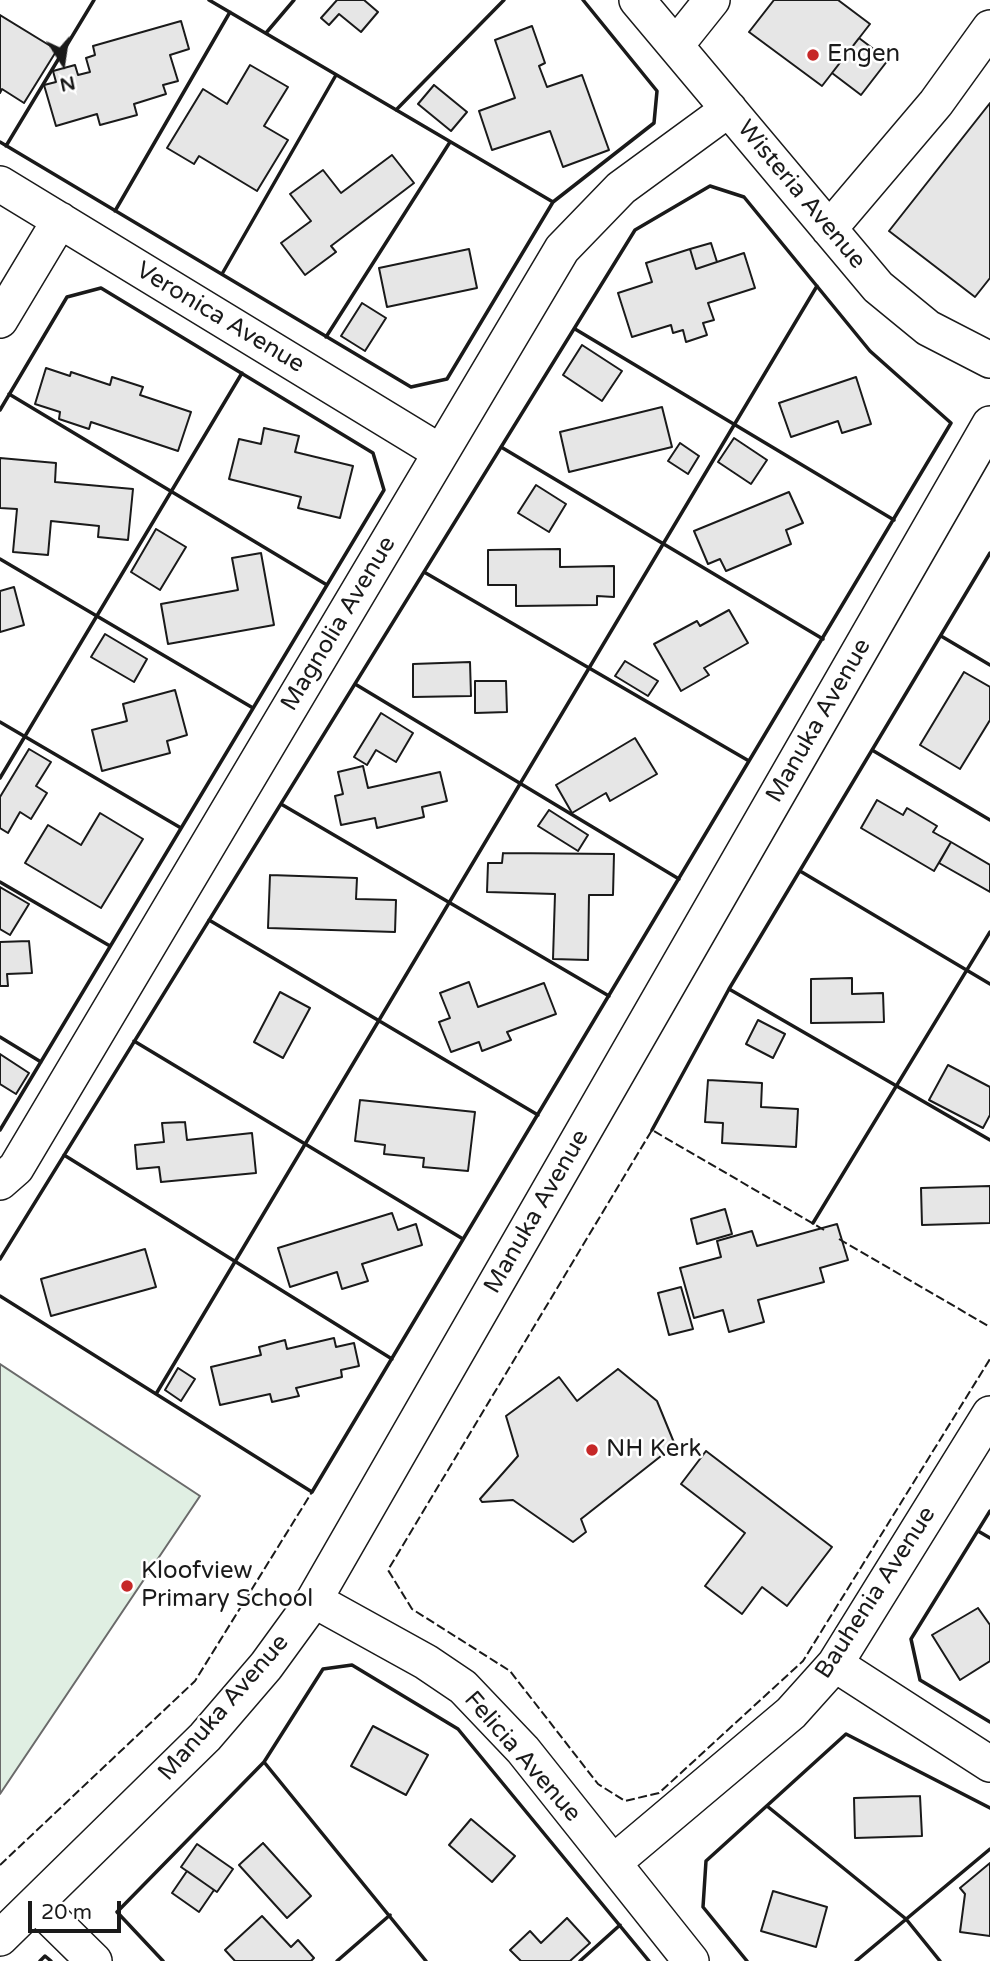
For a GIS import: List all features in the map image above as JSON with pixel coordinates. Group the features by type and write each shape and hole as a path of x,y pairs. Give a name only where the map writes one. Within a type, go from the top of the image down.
{"street":[{"name":"Wisteria Avenue","path":"637,0 878,287 928,328 990,360"},
{"path":"676,44 712,0"},
{"path":"829,229 936,103 990,28"},
{"name":"Magnolia Avenue","path":"0,1182 16,1168 562,248 621,188 729,109"},
{"name":"Veronica Avenue","path":"0,184 440,452"},
{"path":"0,320 60,220"},
{"name":"Manuka Avenue","path":"0,1938 205,1737 266,1665 314,1600 990,424"},
{"name":"Bauhenia Avenue","path":"613,1863 791,1713 835,1664 990,1414"},
{"name":"Felicia Avenue","path":"314,1600 426,1662 463,1687 523,1750 691,1961"},
{"path":"835,1664 990,1764"},
{"path":"36,1904 94,1961"}],"green space":[{"path":"0,1364 200,1496 0,1794"}],"building":[{"path":"337,0 364,0 378,12 361,32 339,14 329,25 321,18"},
{"name":"Engen","path":"774,0 838,0 870,24 822,86 749,32"},
{"path":"0,15 57,50 24,103 2,89 0,93"},
{"path":"181,21 189,49 170,55 178,81 163,85 166,94 134,104 137,115 100,125 97,114 56,126 44,85 56,82 53,71 75,65 78,75 90,72 86,58 95,55 93,46"},
{"path":"532,26 545,63 539,66 547,87 582,75 609,150 563,167 550,131 492,150 479,111 515,98 495,40"},
{"path":"859,38 888,60 861,95 832,73"},
{"path":"250,65 288,87 264,126 288,140 257,191 199,156 194,164 167,148 203,89 227,104"},
{"path":"434,85 467,112 451,131 418,104"},
{"path":"990,103 990,278 975,297 889,231"},
{"path":"392,155 414,183 331,246 336,252 305,275 281,243 311,221 290,194 323,170 341,193"},
{"path":"711,243 717,262 696,269 690,249"},
{"path":"469,249 477,288 387,307 379,268"},
{"path":"690,249 696,269 744,253 755,288 708,303 714,320 703,323 707,335 686,342 683,330 673,333 671,325 632,337 618,293 652,282 646,263"},
{"path":"362,303 386,318 365,351 341,336"},
{"path":"582,345 622,371 602,401 563,375"},
{"path":"46,368 70,376 71,372 110,385 112,377 143,387 140,395 191,412 178,451 91,422 89,429 59,419 60,412 35,404"},
{"path":"856,377 871,424 842,433 838,421 791,437 779,403"},
{"path":"662,407 672,447 569,472 560,432"},
{"path":"264,428 299,436 295,452 353,466 340,518 298,508 301,497 229,479 239,439 261,444"},
{"path":"734,438 767,460 751,484 718,462"},
{"path":"680,443 699,456 688,474 668,461"},
{"path":"0,458 56,463 55,482 133,489 128,540 98,537 99,526 51,521 48,555 13,552 17,509 0,508"},
{"path":"536,485 566,504 549,532 518,513"},
{"path":"789,492 803,523 786,530 791,544 726,571 720,559 708,564 694,531"},
{"path":"156,529 186,547 160,590 131,572"},
{"path":"560,549 560,567 614,566 614,597 597,596 597,605 516,606 516,585 488,585 488,550"},
{"path":"261,553 274,625 168,644 161,604 238,590 232,558"},
{"path":"14,587 24,625 0,632 0,591"},
{"path":"729,610 748,643 704,668 709,675 681,691 654,644 697,621 700,626"},
{"path":"105,634 147,659 134,682 91,657"},
{"path":"625,661 658,681 648,696 615,676"},
{"path":"470,662 471,696 413,697 413,664"},
{"path":"964,672 990,687 990,720 960,769 920,745"},
{"path":"475,681 506,681 507,712 475,713"},
{"path":"175,690 187,735 167,741 170,753 102,771 92,730 127,721 123,704"},
{"path":"381,713 413,733 396,762 376,750 367,765 354,757"},
{"path":"635,738 657,774 610,801 606,793 572,813 556,785"},
{"path":"29,749 51,762 36,786 47,793 31,819 20,812 8,833 0,828 0,797"},
{"path":"363,766 368,788 440,772 447,801 422,807 424,817 377,828 375,818 341,825 335,796 343,794 338,772"},
{"path":"877,800 903,815 907,808 937,826 933,832 951,842 934,871 861,828"},
{"path":"549,810 588,835 578,851 538,826"},
{"path":"100,813 143,839 101,908 25,863 48,825 81,845"},
{"path":"951,842 990,865 990,892 939,863"},
{"path":"503,853 614,854 613,895 589,895 588,960 553,959 555,894 487,892 488,863 502,863"},
{"path":"270,875 357,878 356,899 396,900 395,932 268,928"},
{"path":"0,887 29,904 10,935 0,929"},
{"path":"29,941 32,973 7,974 8,986 0,986 0,942"},
{"path":"852,978 852,994 883,993 884,1022 811,1023 811,979"},
{"path":"469,982 478,1007 544,983 556,1014 507,1032 511,1040 482,1051 479,1042 451,1052 439,1022 450,1018 440,993"},
{"path":"280,992 310,1008 283,1058 254,1042"},
{"path":"758,1020 785,1034 773,1058 746,1044"},
{"path":"0,1054 29,1073 16,1094 0,1084"},
{"path":"948,1065 990,1087 990,1115 983,1128 929,1100"},
{"path":"708,1080 762,1083 761,1107 798,1109 796,1147 722,1143 723,1123 705,1122"},
{"path":"360,1100 475,1112 468,1171 423,1167 424,1158 384,1154 385,1145 355,1141"},
{"path":"185,1122 187,1140 252,1133 256,1173 161,1182 159,1167 137,1169 135,1145 164,1142 162,1123"},
{"path":"990,1186 990,1223 922,1225 921,1188"},
{"path":"725,1209 732,1234 697,1244 691,1219"},
{"path":"392,1213 398,1230 416,1224 422,1245 362,1264 368,1281 342,1289 337,1272 290,1287 278,1248"},
{"path":"837,1224 848,1260 820,1268 824,1282 758,1300 764,1322 729,1332 723,1310 694,1318 680,1268 721,1257 717,1241 752,1231 757,1246"},
{"path":"145,1249 156,1287 51,1316 41,1279"},
{"path":"681,1287 693,1329 669,1335 658,1293"},
{"path":"334,1338 336,1347 354,1343 359,1366 341,1370 342,1377 296,1388 299,1396 272,1402 270,1394 220,1405 211,1367 261,1355 259,1347 285,1340 287,1349"},
{"path":"178,1368 195,1379 181,1401 165,1390"},
{"name":"NH Kerk","path":"618,1369 657,1401 675,1445 581,1519 586,1532 573,1542 513,1500 482,1502 480,1499 518,1456 506,1416 559,1377 577,1401"},
{"path":"706,1451 832,1547 787,1606 762,1587 742,1614 705,1586 745,1533 681,1484"},
{"path":"978,1608 990,1625 990,1661 960,1680 932,1635"},
{"path":"373,1726 428,1755 406,1795 351,1766"},
{"path":"920,1796 922,1836 855,1838 854,1798"},
{"path":"471,1819 515,1856 492,1882 449,1845"},
{"path":"263,1843 311,1896 287,1918 239,1865"},
{"path":"197,1844 233,1869 217,1892 181,1867"},
{"path":"990,1863 990,1936 960,1932 965,1894 960,1888"},
{"path":"187,1871 214,1890 199,1912 172,1893"},
{"path":"773,1891 827,1907 816,1947 761,1931"},
{"path":"262,1916 291,1947 298,1940 314,1958 311,1961 235,1961 225,1950"},
{"path":"567,1918 590,1943 570,1961 521,1961 510,1950 530,1931 541,1943"}],"fence":[{"path":"824,1230 652,1130 388,1570 412,1609 510,1671 598,1784 625,1801 659,1793 803,1661 990,1359"},
{"path":"839,1239 990,1327"},
{"path":"0,1296 312,1492 195,1681 0,1865"}],"wall":[{"path":"6,146 94,0"},
{"path":"209,0 553,202"},
{"path":"266,33 294,0"},
{"path":"396,110 504,0"},
{"path":"0,142 411,387 447,379 553,202 654,123 657,91 583,0"},
{"path":"115,211 230,12"},
{"path":"222,274 336,75"},
{"path":"326,337 450,142"},
{"path":"0,1259 635,230 710,186 744,197 870,351 951,423 312,1492 0,1296"},
{"path":"156,1394 817,286"},
{"path":"0,410 67,297 101,288 373,453 384,490 0,1130"},
{"path":"575,329 894,520"},
{"path":"0,778 242,373"},
{"path":"9,394 327,585"},
{"path":"501,447 823,639"},
{"path":"652,1130 729,989 990,553"},
{"path":"0,559 253,708"},
{"path":"424,572 749,761"},
{"path":"941,636 990,665"},
{"path":"355,684 679,879"},
{"path":"0,722 181,828"},
{"path":"872,750 990,820"},
{"path":"281,804 609,996"},
{"path":"800,871 990,984"},
{"path":"0,882 110,946"},
{"path":"209,920 538,1115"},
{"path":"813,1223 990,932"},
{"path":"729,989 990,1140"},
{"path":"0,1037 41,1062"},
{"path":"134,1041 463,1239"},
{"path":"64,1155 392,1359"},
{"path":"990,1511 911,1639 920,1680 990,1722"},
{"path":"978,1531 990,1538"},
{"path":"163,1961 117,1912 264,1762 323,1669 352,1665 458,1729 649,1961"},
{"path":"747,1961 703,1907 706,1861 846,1734 990,1808"},
{"path":"264,1762 426,1961"},
{"path":"767,1806 906,1919 940,1961"},
{"path":"856,1961 990,1849"},
{"path":"337,1961 390,1915"},
{"path":"580,1961 620,1925"},
{"path":"40,1961 45,1956 51,1961"}],"place":[{"name":"Engen","path":"813,55"},
{"name":"NH Kerk","path":"592,1450"},
{"name":"Kloofview Primary School","path":"127,1586"}]}
